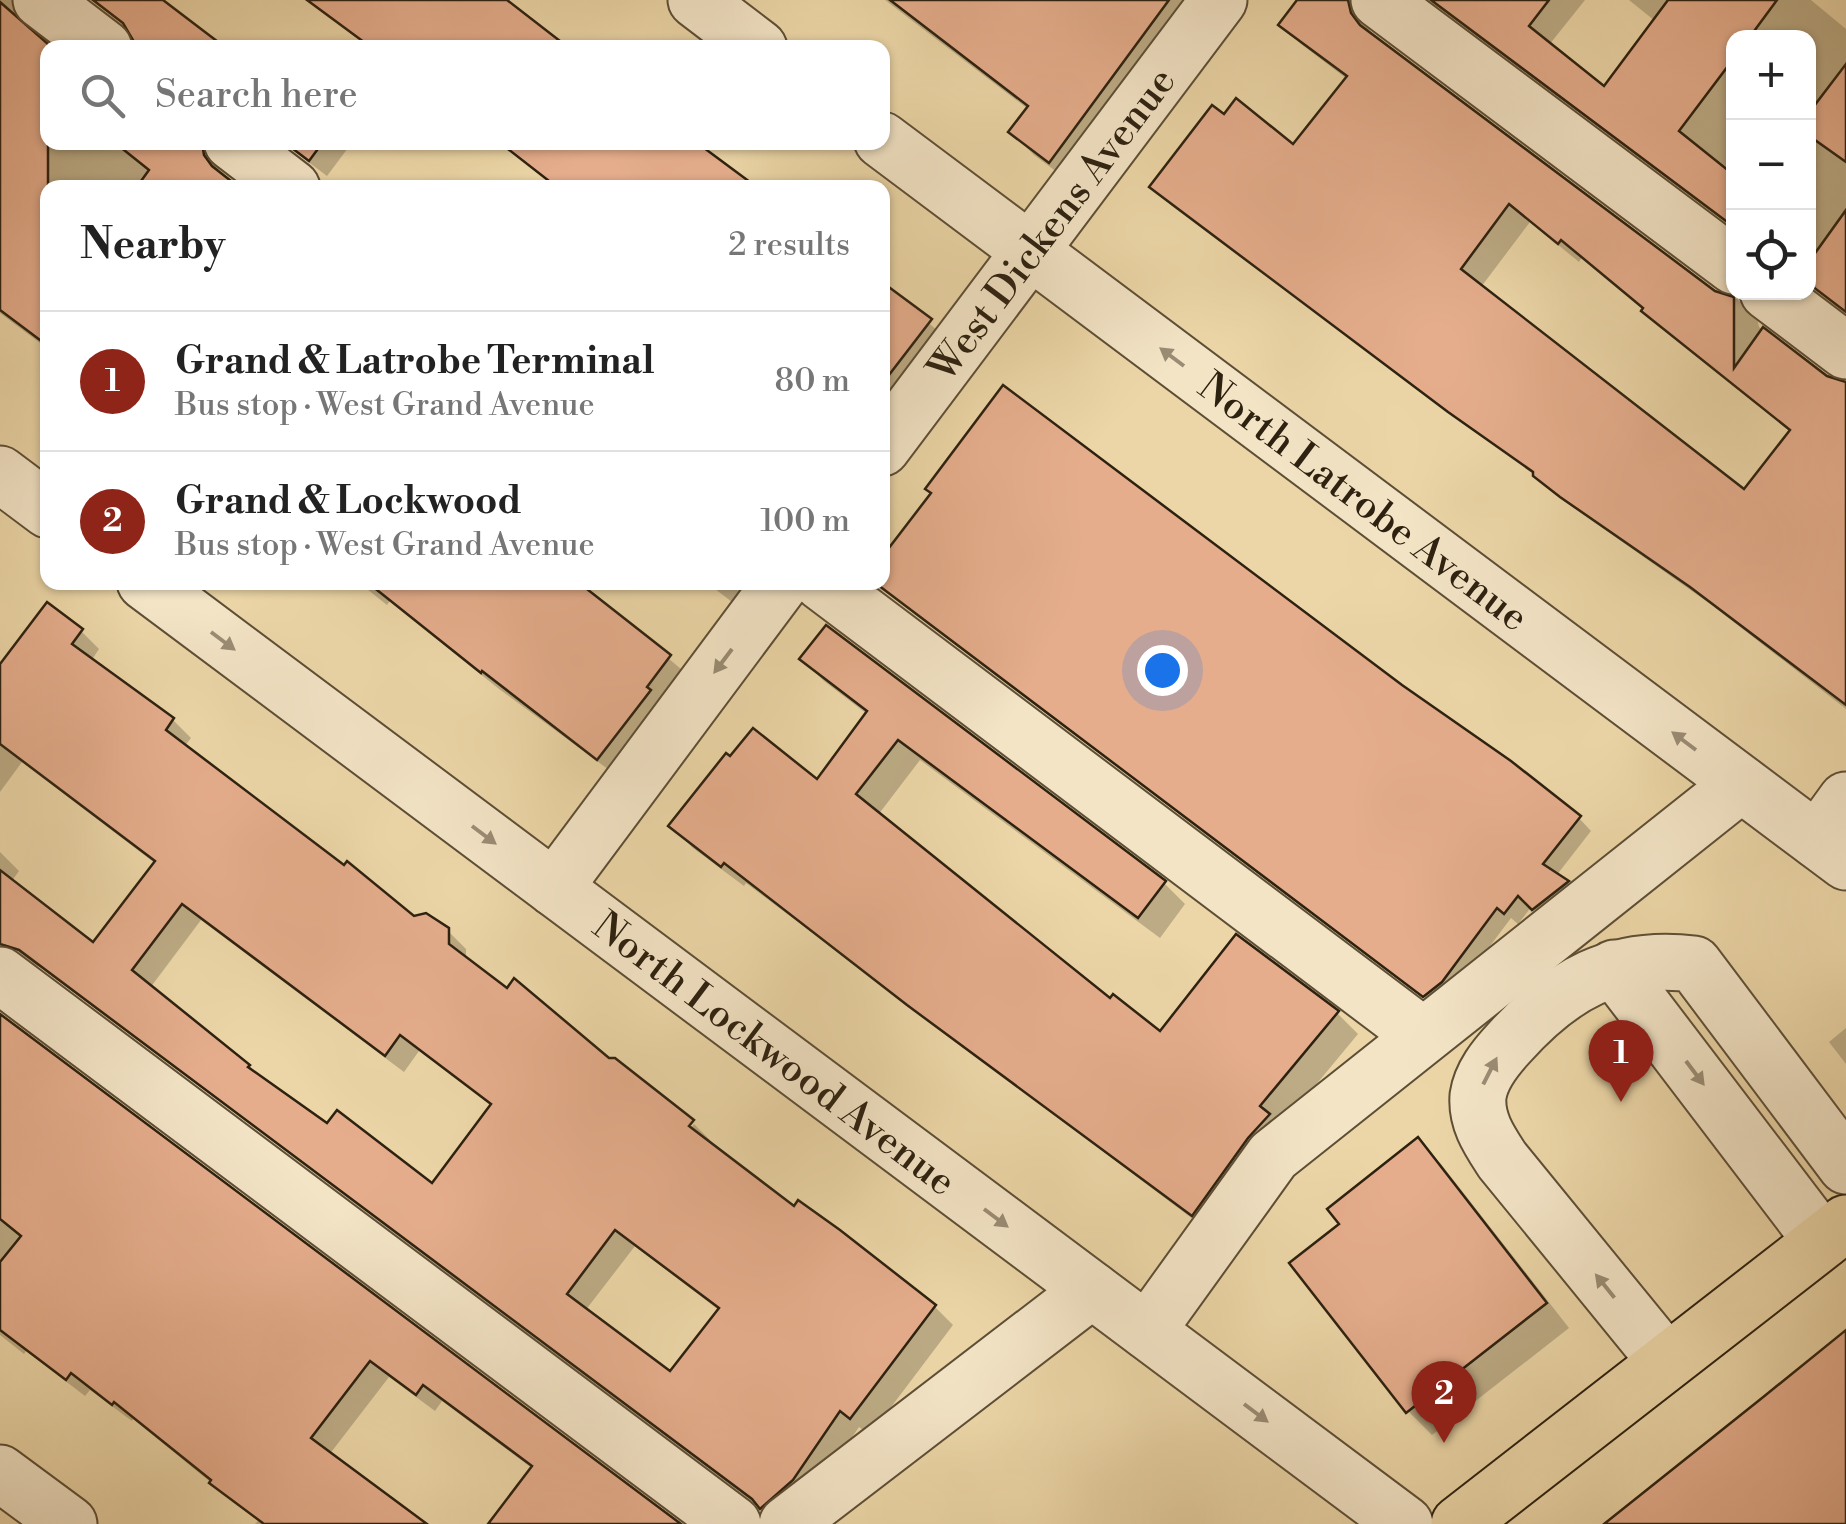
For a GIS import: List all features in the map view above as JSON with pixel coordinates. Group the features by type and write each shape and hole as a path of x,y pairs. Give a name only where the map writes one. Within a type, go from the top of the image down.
{"main road":[{"path":"1459,1524 1834,1232"}],"street":[{"path":"41,0 94,40"},
{"path":"696,0 748,40"},
{"name":"West Dickens Avenue","path":"890,437 1219,0"},
{"path":"1379,0 1726,260"},
{"name":"North Latrobe Avenue","path":"890,146 1742,784 1836,834"},
{"path":"242,150 282,180"},
{"path":"1779,300 1846,351"},
{"path":"0,474 40,504"},
{"name":"North Lockwood Avenue","path":"156,590 1405,1524"},
{"path":"554,888 776,590"},
{"path":"832,590 1422,1035"},
{"path":"1146,1331 1273,1156 1742,784"},
{"path":"1666,1361 1502,1160 1482,1130 1478,1095 1491,1064 1528,1021 1568,987 1614,968 1670,961 1694,964 1846,1166"},
{"path":"1614,968 1834,1232"},
{"path":"0,975 733,1524"},
{"path":"787,1524 1092,1290"},
{"path":"0,1473 69,1524"}],"building":[{"path":"93,0 163,0 216,40 133,40 123,23"},
{"path":"307,0 507,0 559,40 361,40"},
{"path":"890,0 1169,0 1049,163 1008,132 1028,106"},
{"path":"1297,0 1348,0 1360,25 1715,291 1726,294 1726,300 1734,300 1734,368 1763,327 1827,376 1846,382 1846,705 1690,587 1560,497 1533,472 1149,187 1212,105 1224,114 1236,98 1293,144 1347,76 1278,25","holes":["1509,204 1558,244 1561,240 1643,308 1641,311 1790,430 1744,489 1461,269"]},
{"path":"1431,0 1549,0 1529,26 1604,86 1668,0 1777,0 1755,30 1726,30 1726,69 1679,131 1726,169 1726,221"},
{"path":"0,2 43,40 40,40 40,150 48,150 48,180 40,180 40,340 0,310"},
{"path":"1846,64 1846,162 1816,141 1816,103"},
{"path":"124,150 203,150 212,166 230,180 142,180 149,170"},
{"path":"295,150 317,150 309,161"},
{"path":"509,150 707,150 747,180 548,180"},
{"path":"1846,210 1846,312 1816,289 1816,252"},
{"path":"890,288 932,319 890,374"},
{"path":"1003,385 1581,816 1543,864 1569,881 1532,910 1518,896 1504,914 1497,908 1442,982 1423,997 885,590 890,590 890,547 931,493 925,489"},
{"path":"377,590 588,590 671,655 647,687 651,690 597,760"},
{"path":"47,602 83,629 72,644 174,718 166,730 344,865 347,861 414,916 426,913 449,928 449,944 507,988 514,978 609,1058 615,1058 694,1120 689,1126 794,1206 798,1200 840,1230 936,1305 850,1419 840,1411 793,1480 760,1509 752,1499 19,950 0,944 0,870 93,942 155,861 0,744 0,664","holes":["182,904 385,1056 400,1035 491,1104 432,1183 337,1110 327,1123 248,1067 132,970","615,1230 719,1308 670,1371 567,1294"]},
{"path":"826,625 1166,881 1138,918 898,740 856,794 1110,998 1113,994 1160,1031 1236,934 1339,1011 1260,1106 1270,1114 1192,1216 907,1005 724,863 721,867 668,826 726,753 730,756 753,728 817,779 867,711 799,659"},
{"path":"0,1014 681,1524 488,1524 532,1466 423,1385 416,1395 370,1361 311,1438 427,1524 264,1524 114,1402 112,1405 71,1373 66,1380 0,1330 0,1262 21,1236 0,1219"},
{"path":"1418,1137 1547,1303 1406,1413 1289,1263 1339,1224 1327,1209"},
{"path":"1846,1330 1846,1524 1604,1524 1762,1398"}],"place":[{"name":"Grand & Latrobe Terminal","path":"1621,1102"},
{"name":"Grand & Lockwood","path":"1444,1443"}]}
